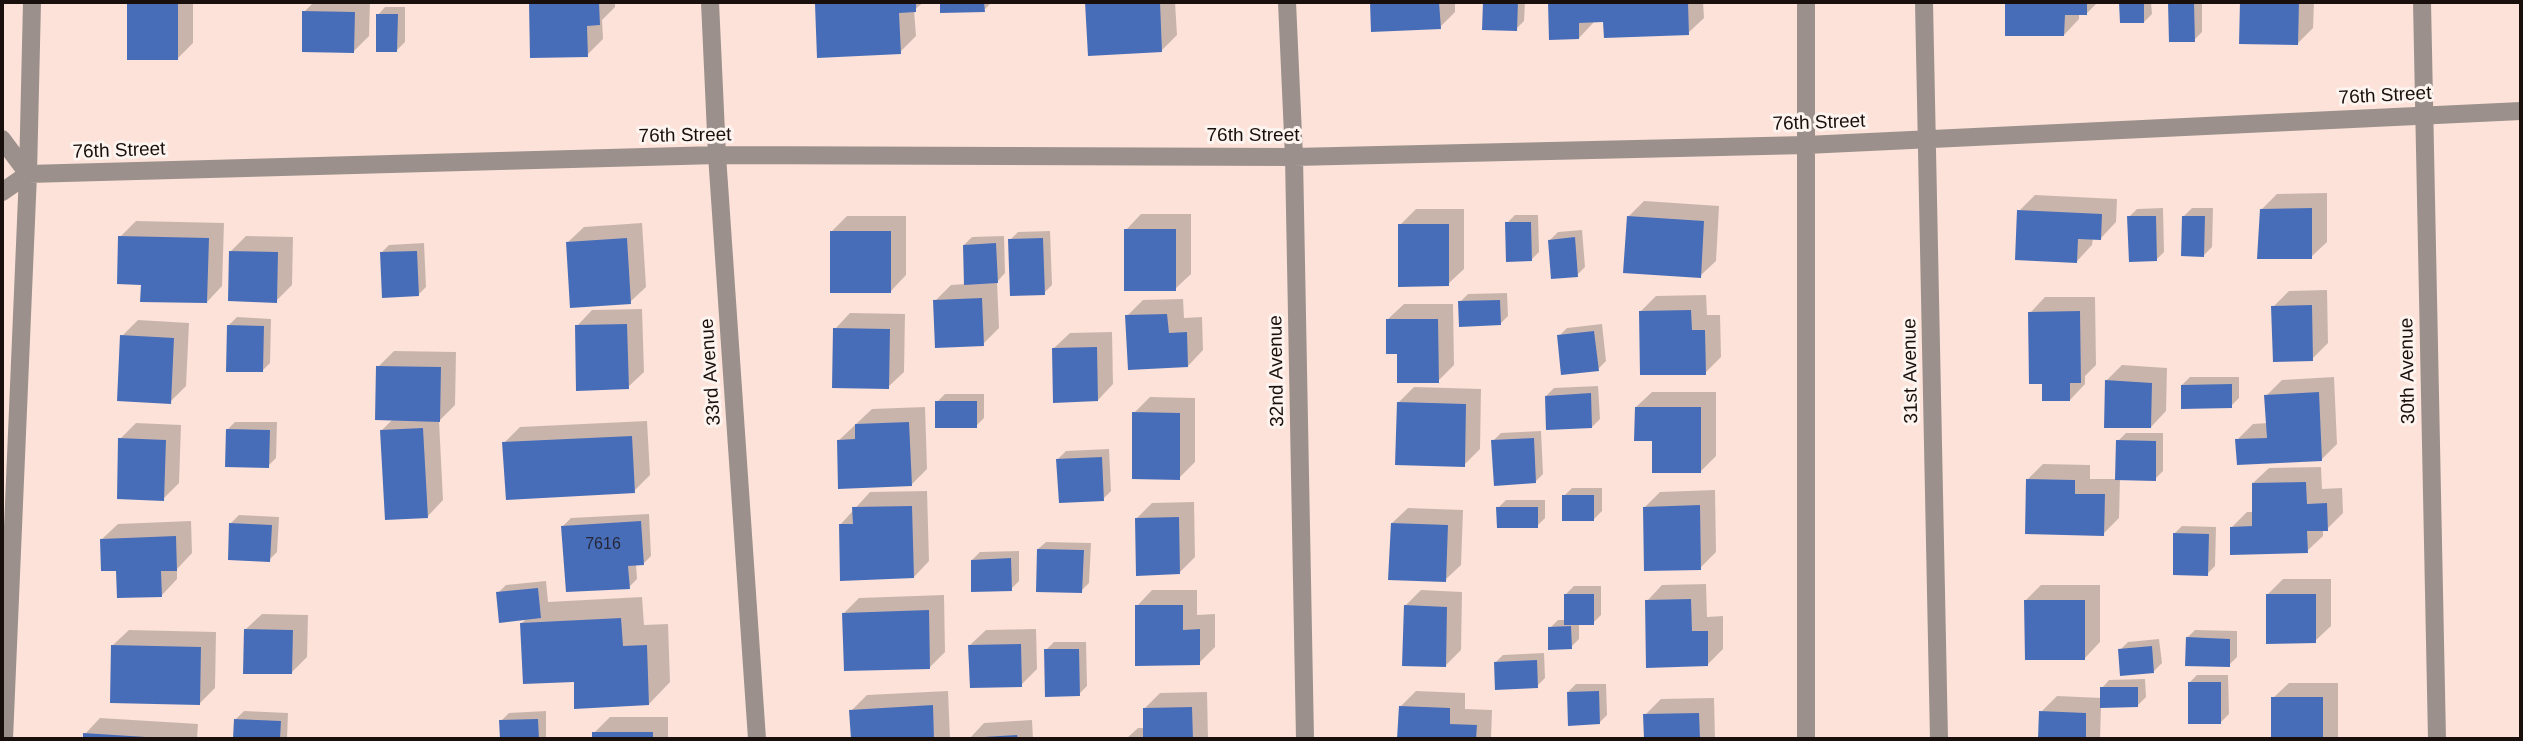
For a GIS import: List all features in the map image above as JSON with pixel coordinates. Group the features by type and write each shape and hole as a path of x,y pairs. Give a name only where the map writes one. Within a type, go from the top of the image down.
{"street":[{"path":"4,739 28,174 32,2"},
{"name":"33rd Avenue","path":"710,2 757,739"},
{"name":"32nd Avenue","path":"1287,2 1294,157 1305,739"},
{"path":"1806,2 1806,739"},
{"name":"31st Avenue","path":"1924,2 1939,739"},
{"name":"30th Avenue","path":"2422,2 2437,739"},
{"name":"76th Street","path":"28,174 718,155 1294,157 1806,145 2521,111"},
{"path":"2,139 28,174"},
{"path":"2,192 28,174"}],"building":[{"path":"127,2 178,2 178,60 127,60"},
{"path":"529,2 599,2 600,25 587,26 588,57 530,58"},
{"path":"916,2 916,12 899,13 901,54 817,58 815,4"},
{"path":"940,2 984,2 985,12 940,13"},
{"path":"1085,2 1160,2 1162,52 1088,56"},
{"path":"1370,2 1439,2 1441,29 1371,32"},
{"path":"1483,2 1518,2 1517,31 1482,30"},
{"path":"1548,2 1688,2 1689,35 1604,38 1603,22 1579,23 1579,39 1549,40"},
{"path":"2005,2 2087,2 2087,15 2065,15 2064,36 2005,36"},
{"path":"2119,2 2144,2 2144,23 2120,23"},
{"path":"2168,2 2194,2 2195,42 2169,42"},
{"path":"2240,2 2299,2 2298,45 2239,44"},
{"path":"302,11 355,12 354,53 302,52"},
{"path":"376,14 398,14 397,52 376,52"},
{"path":"2312,208 2312,259 2257,259 2260,209"},
{"path":"2017,210 2102,214 2101,240 2078,239 2077,263 2015,260"},
{"path":"1627,216 1704,221 1701,278 1623,273"},
{"path":"2127,216 2156,216 2157,261 2129,262"},
{"path":"2182,216 2205,216 2204,257 2181,256"},
{"path":"1505,222 1531,222 1532,261 1506,262"},
{"path":"1398,224 1449,224 1449,286 1398,287"},
{"path":"1124,229 1176,229 1176,291 1124,291"},
{"path":"830,231 891,231 891,293 830,293"},
{"path":"118,236 209,238 207,303 140,302 141,285 117,284"},
{"path":"1575,237 1578,277 1551,279 1548,240"},
{"path":"627,238 631,304 570,308 566,242"},
{"path":"1043,238 1045,295 1010,296 1008,239"},
{"path":"996,243 998,283 964,285 963,245"},
{"path":"229,251 278,252 277,303 228,301"},
{"path":"417,251 419,296 382,298 380,252"},
{"path":"982,298 984,346 935,348 933,300"},
{"path":"1500,300 1501,325 1459,327 1458,301"},
{"path":"2312,305 2313,361 2273,362 2271,306"},
{"path":"1691,310 1692,330 1705,330 1706,375 1640,375 1639,311"},
{"path":"2080,311 2081,383 2070,383 2070,401 2042,401 2042,384 2029,384 2028,312"},
{"path":"1167,314 1169,333 1187,332 1188,367 1128,370 1125,315"},
{"path":"1386,319 1438,319 1439,383 1397,383 1397,354 1386,354"},
{"path":"627,324 629,389 576,391 575,325"},
{"path":"227,325 264,326 263,372 226,372"},
{"path":"833,328 890,329 889,389 832,388"},
{"path":"1594,331 1599,371 1561,375 1557,335"},
{"path":"120,335 174,338 171,404 117,401"},
{"path":"1097,347 1098,401 1053,403 1052,348"},
{"path":"376,366 441,367 440,422 375,420"},
{"path":"2105,380 2152,383 2151,428 2104,428"},
{"path":"2232,384 2232,408 2181,409 2181,385"},
{"path":"2319,392 2322,461 2237,465 2235,439 2267,438 2264,395"},
{"path":"1591,393 1592,428 1546,430 1545,396"},
{"path":"935,401 977,401 977,428 935,428"},
{"path":"1397,402 1466,404 1465,467 1395,465"},
{"path":"1635,407 1701,407 1701,473 1652,473 1652,441 1634,441"},
{"path":"1132,412 1180,413 1180,480 1132,479"},
{"path":"909,422 912,486 838,489 837,440 855,439 855,424"},
{"path":"423,428 428,518 385,520 380,430"},
{"path":"226,429 270,430 269,468 225,467"},
{"path":"632,436 635,493 506,500 502,442"},
{"path":"118,438 166,440 164,501 117,499"},
{"path":"1534,438 1536,483 1494,486 1491,440"},
{"path":"2116,440 2156,441 2156,481 2115,480"},
{"path":"1102,457 1104,501 1059,503 1056,459"},
{"path":"2026,479 2075,480 2075,494 2105,494 2104,536 2025,534"},
{"path":"2306,482 2307,504 2327,503 2328,531 2307,531 2308,553 2230,555 2230,527 2252,526 2252,483"},
{"path":"1562,495 1594,495 1594,521 1562,521"},
{"path":"1700,505 1701,570 1644,571 1643,507"},
{"path":"912,506 914,578 840,581 839,524 853,524 852,507"},
{"path":"1496,507 1538,507 1538,528 1497,528"},
{"path":"1179,517 1180,574 1136,576 1135,518"},
{"path":"641,521 644,565 628,566 630,589 566,592 561,526"},
{"path":"229,523 272,525 270,562 228,560"},
{"path":"1391,523 1448,525 1446,582 1388,580"},
{"path":"2173,533 2209,534 2208,576 2173,575"},
{"path":"176,536 177,571 161,571 162,597 117,598 116,571 101,571 100,539"},
{"path":"1037,549 1084,550 1082,593 1036,592"},
{"path":"1011,558 1012,591 971,592 971,560"},
{"path":"538,588 541,618 499,623 496,592"},
{"path":"1564,594 1594,594 1594,625 1564,625"},
{"path":"2266,594 2316,594 2316,643 2266,644"},
{"path":"1691,599 1692,631 1708,631 1708,666 1646,668 1645,600"},
{"path":"2024,600 2085,600 2085,660 2025,660"},
{"path":"1135,605 1183,605 1183,630 1200,629 1200,665 1135,666"},
{"path":"1404,605 1447,607 1446,667 1402,666"},
{"path":"929,610 930,669 844,671 842,613"},
{"path":"621,618 623,646 647,645 649,705 574,709 574,682 523,684 520,623"},
{"path":"1571,626 1572,649 1548,650 1548,627"},
{"path":"244,629 293,630 292,674 243,674"},
{"path":"2186,637 2230,639 2230,667 2185,666"},
{"path":"1021,644 1022,687 970,688 968,645"},
{"path":"111,645 201,647 200,705 110,703"},
{"path":"2152,646 2154,673 2120,676 2118,649"},
{"path":"1044,649 1079,649 1080,696 1045,697"},
{"path":"1537,660 1538,688 1495,690 1494,662"},
{"path":"2188,682 2221,682 2221,724 2188,724"},
{"path":"2100,687 2138,687 2138,707 2100,708"},
{"path":"1599,691 1600,724 1568,726 1567,692"},
{"path":"2271,697 2323,697 2323,739 2271,739"},
{"path":"933,705 934,739 851,739 849,710"},
{"path":"1399,706 1450,708 1450,724 1477,725 1476,739 1397,739"},
{"path":"1192,707 1193,739 1143,739 1143,708"},
{"path":"2039,711 2086,713 2086,739 2038,739"},
{"path":"1699,713 1700,739 1644,739 1643,714"},
{"path":"234,719 281,721 280,739 233,739"},
{"path":"538,719 539,739 500,739 499,720"},
{"path":"592,732 653,732 653,739 592,739"},
{"path":"83,733 146,737 146,739 83,739"},
{"path":"1017,735 1018,739 984,739 984,737"}]}
